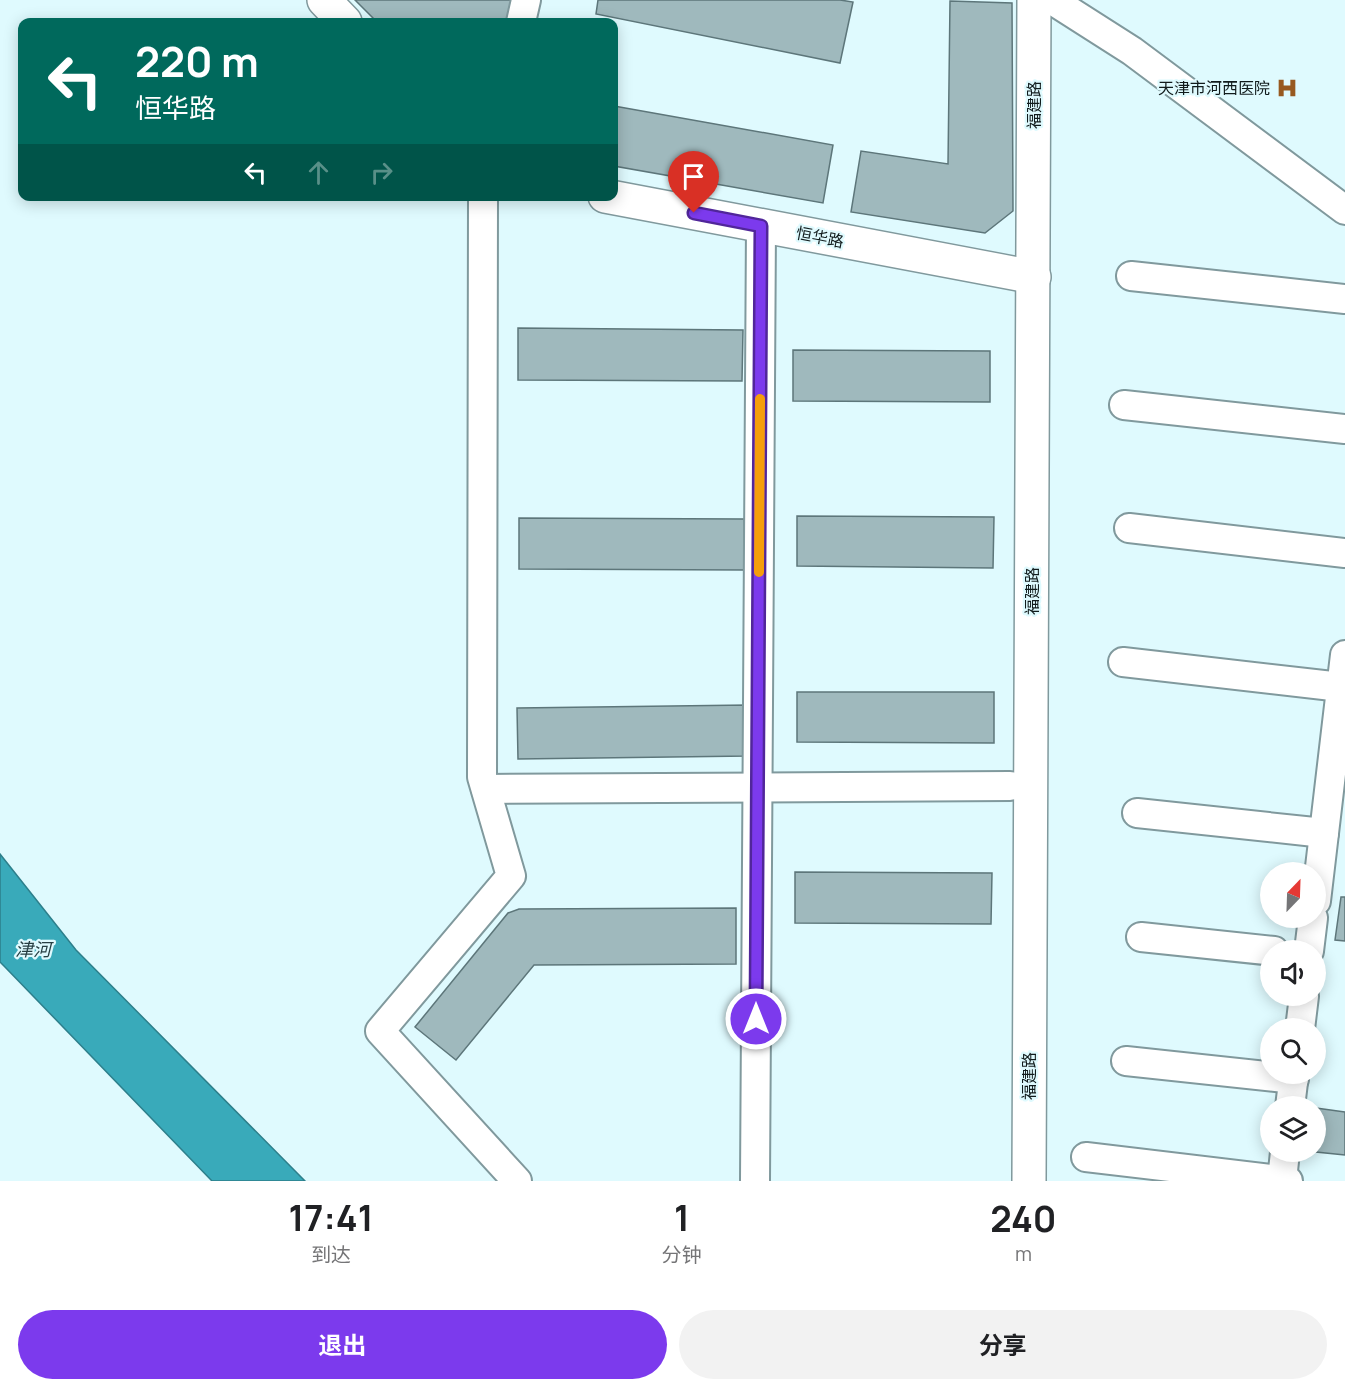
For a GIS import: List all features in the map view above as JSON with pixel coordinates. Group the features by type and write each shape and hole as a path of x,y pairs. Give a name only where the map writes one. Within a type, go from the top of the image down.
{"street":[{"path":"324,0 341,18"},
{"path":"522,18 526,0"},
{"name":"福建路","path":"1029,1181 1034,0"},
{"path":"1052,0 1132,51 1345,210"},
{"name":"恒华路","path":"618,198 1034,277"},
{"path":"483,201 482,777 511,876 380,1031 517,1181"},
{"path":"755,1181 761,226"},
{"path":"1131,276 1345,299"},
{"path":"1124,405 1345,429"},
{"path":"1129,528 1345,553"},
{"path":"1321,862 1345,654"},
{"path":"1124,662 1341,687"},
{"path":"486,789 1010,786"},
{"path":"1137,813 1324,833"},
{"path":"1141,937 1260,950"},
{"path":"1126,1061 1260,1073"},
{"path":"1086,1157 1285,1181 1285,1162"}],"water":[{"name":"津河","path":"0,854 76,950 305,1181 212,1181 0,962"}],"building":[{"path":"355,0 516,0 511,18 373,18"},
{"path":"598,0 840,0 853,2 840,63 596,14"},
{"path":"950,1 1012,3 1013,211 985,233 851,212 861,151 948,164"},
{"path":"618,107 833,145 823,203 618,167"},
{"path":"518,328 743,330 742,381 518,380"},
{"path":"793,350 990,351 990,402 793,401"},
{"path":"797,516 994,517 993,568 797,566"},
{"path":"519,518 744,519 744,570 519,569"},
{"path":"797,692 994,692 994,743 797,742"},
{"path":"748,705 748,756 518,759 517,708"},
{"path":"795,872 992,873 991,924 795,923"},
{"path":"1341,897 1345,897 1345,941 1335,940"},
{"path":"736,908 736,964 534,965 456,1060 415,1027 508,913 519,909"},
{"path":"1326,1109 1345,1112 1345,1155 1326,1153"}],"slow traffic":[{"path":"759,572 760,399"}],"place":[{"name":"天津市河西医院","path":"1287,88"}],"route":[{"path":"694,213 761,226 756,1019"}]}
